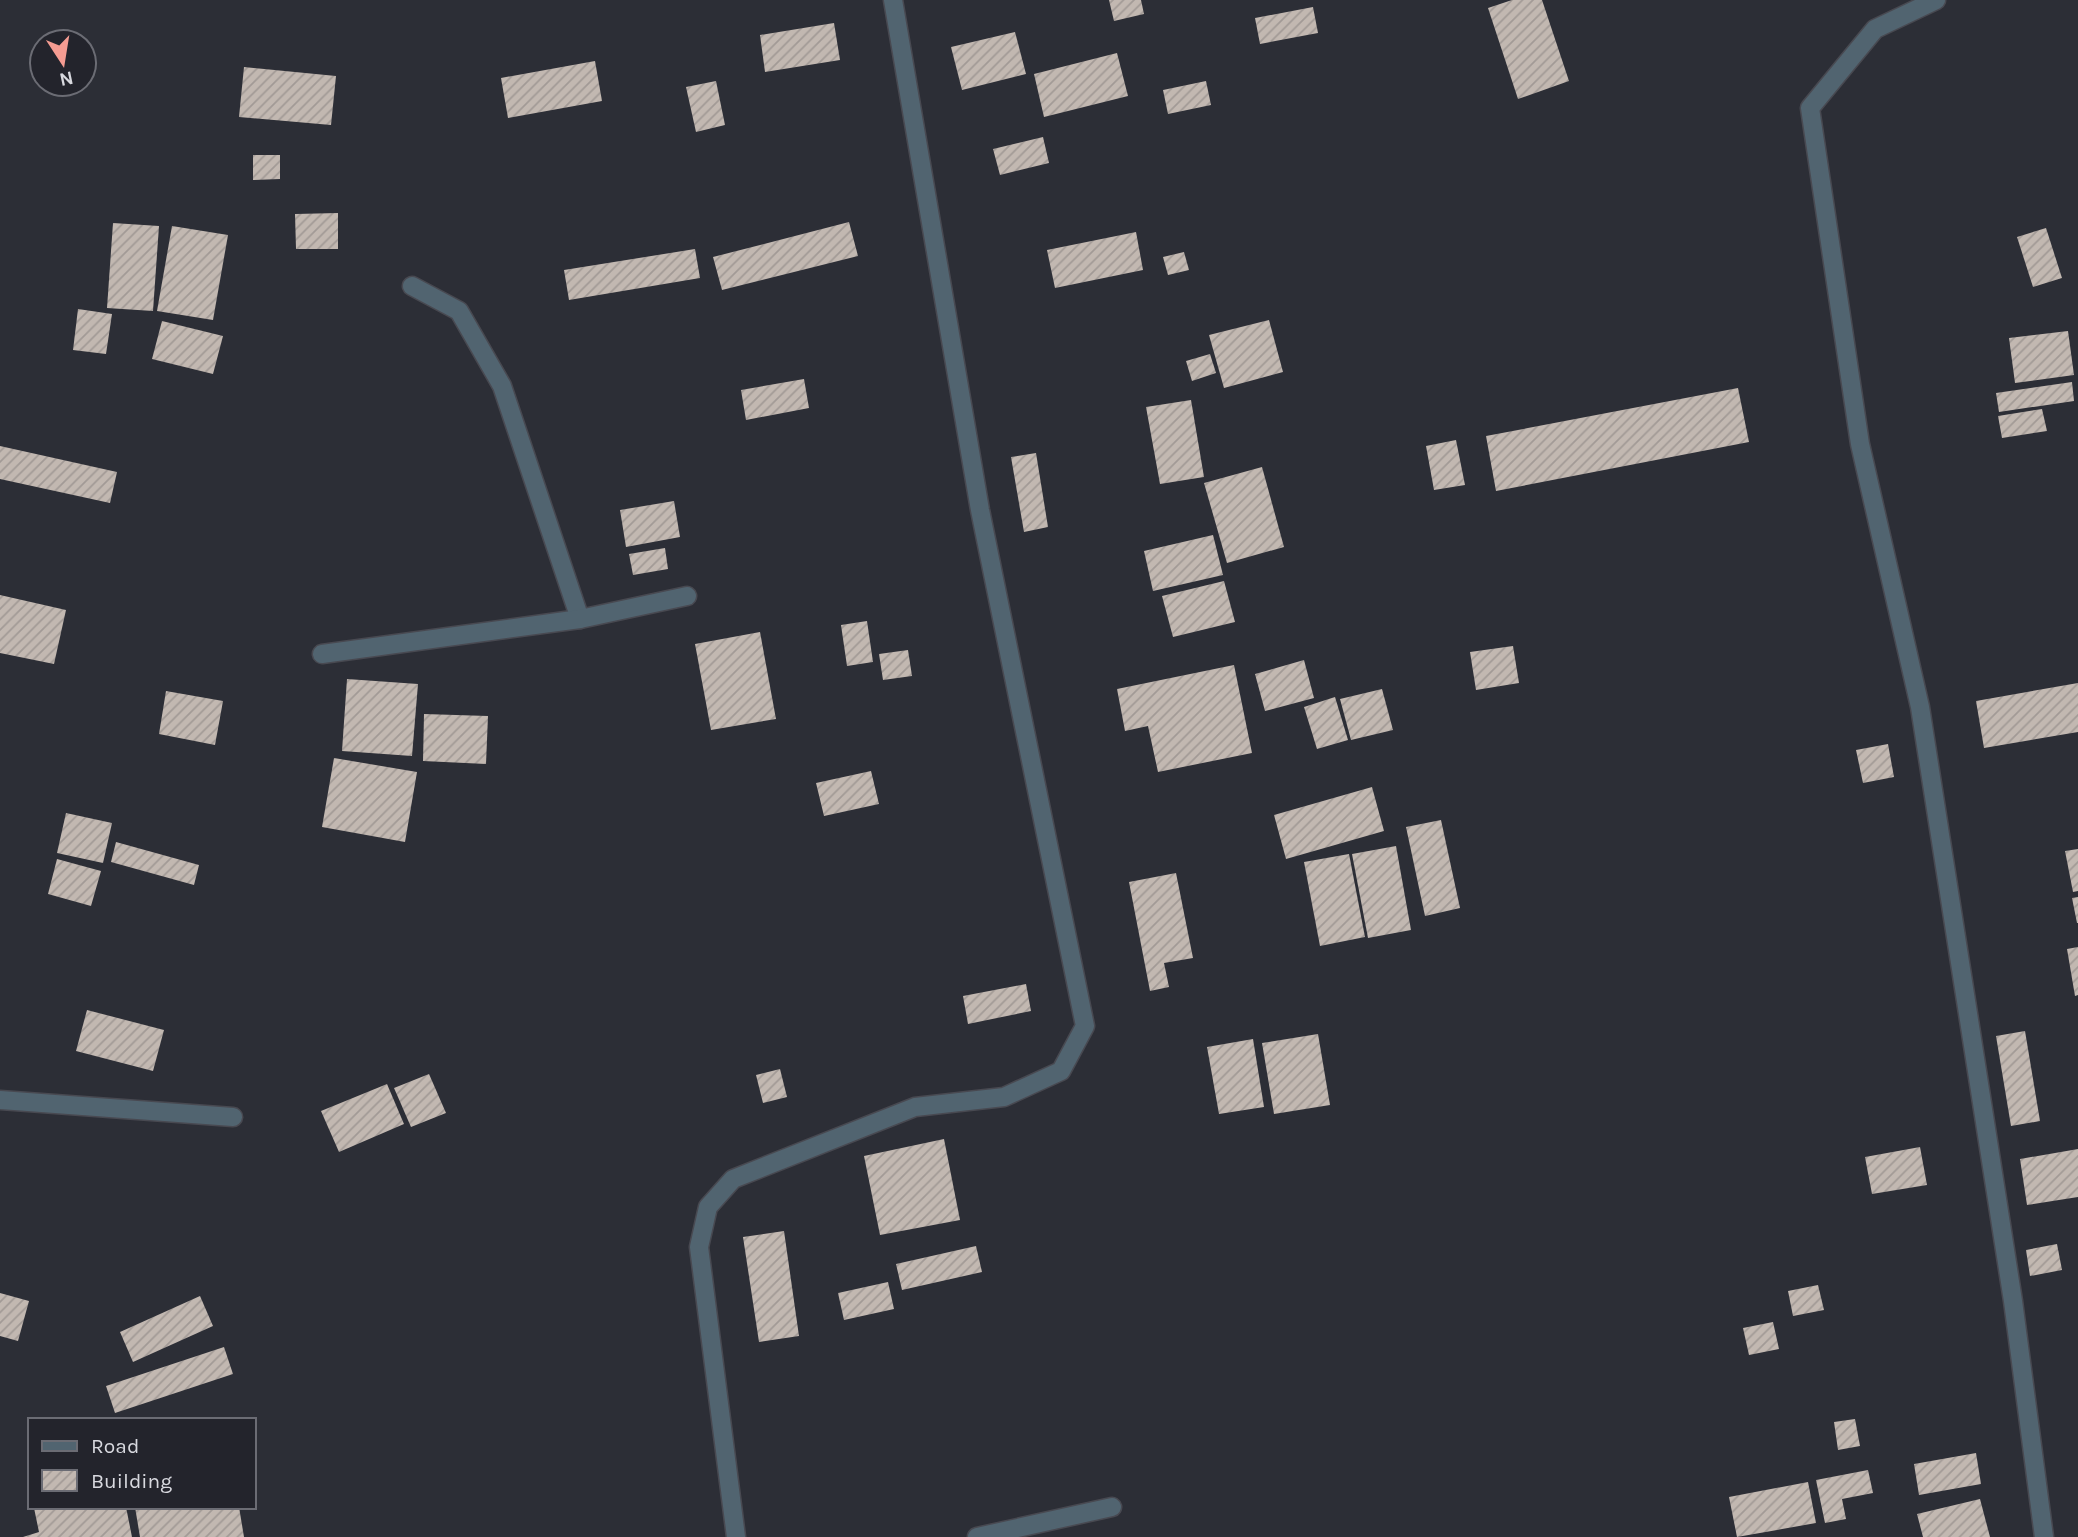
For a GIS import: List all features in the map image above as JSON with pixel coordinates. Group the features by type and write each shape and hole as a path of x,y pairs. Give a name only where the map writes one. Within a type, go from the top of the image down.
{"street":[{"path":"736,1537 699,1247 708,1207 733,1179 915,1107 1004,1097 1061,1071 1085,1026 980,510 893,0"},
{"path":"1936,0 1875,29 1810,108 1860,444 1920,707 2013,1301 2044,1537"},
{"path":"412,286 459,311 502,386 580,619"},
{"path":"322,654 580,619 687,596"},
{"path":"0,1100 233,1117"},
{"path":"977,1537 1112,1507"}],"building":[{"path":"1109,0 1141,0 1144,14 1114,21"},
{"path":"1512,0 1542,0 1569,81 1518,99 1488,8"},
{"path":"1313,7 1318,33 1260,44 1255,18"},
{"path":"834,23 840,60 765,72 760,35"},
{"path":"1015,32 1026,74 962,90 951,47"},
{"path":"1117,53 1128,96 1044,117 1034,74"},
{"path":"595,61 602,101 508,118 501,78"},
{"path":"244,67 336,76 331,125 239,117"},
{"path":"716,81 725,125 696,132 686,87"},
{"path":"1206,81 1211,105 1168,114 1163,90"},
{"path":"1043,137 1049,163 1000,175 993,149"},
{"path":"253,155 280,155 280,179 253,180"},
{"path":"338,213 338,249 296,249 295,214"},
{"path":"849,222 858,256 722,290 713,257"},
{"path":"113,223 159,226 153,311 107,308"},
{"path":"172,226 228,235 213,320 157,311"},
{"path":"2046,228 2062,278 2033,287 2017,237"},
{"path":"1136,232 1143,270 1055,288 1047,250"},
{"path":"695,249 700,278 569,300 564,270"},
{"path":"1184,252 1189,270 1168,275 1163,257"},
{"path":"78,309 112,314 106,354 73,350"},
{"path":"1269,320 1283,372 1224,388 1209,335"},
{"path":"162,321 223,336 213,374 152,359"},
{"path":"2068,331 2074,375 2015,383 2009,338"},
{"path":"1210,354 1216,373 1192,381 1186,361"},
{"path":"804,379 809,408 746,420 741,390"},
{"path":"2072,382 2074,401 1999,412 1996,393"},
{"path":"1738,388 1749,442 1496,491 1486,436"},
{"path":"1191,400 1204,477 1160,484 1146,407"},
{"path":"2042,409 2047,431 2002,438 1998,416"},
{"path":"1456,440 1465,485 1434,490 1426,446"},
{"path":"0,446 117,472 110,503 0,479"},
{"path":"1036,453 1048,527 1024,532 1011,457"},
{"path":"1262,467 1284,547 1227,563 1204,483"},
{"path":"674,501 680,537 626,547 620,510"},
{"path":"1213,535 1223,575 1153,591 1144,551"},
{"path":"665,548 668,569 633,575 629,554"},
{"path":"1224,581 1235,622 1173,637 1162,596"},
{"path":"0,595 66,610 54,664 0,653"},
{"path":"867,621 873,662 847,666 841,625"},
{"path":"760,632 776,719 711,730 695,644"},
{"path":"1513,646 1519,683 1476,690 1470,652"},
{"path":"908,650 912,676 883,680 879,654"},
{"path":"1304,660 1314,698 1265,711 1255,674"},
{"path":"1234,665 1252,753 1158,772 1148,726 1125,731 1117,689"},
{"path":"347,679 418,684 412,756 342,751"},
{"path":"2078,683 2078,732 1984,748 1976,701"},
{"path":"1382,689 1393,730 1351,740 1340,699"},
{"path":"166,691 223,701 215,745 159,734"},
{"path":"1335,697 1348,740 1317,749 1304,707"},
{"path":"424,714 488,716 486,764 423,761"},
{"path":"1888,744 1894,777 1863,783 1856,750"},
{"path":"334,758 417,772 405,842 322,827"},
{"path":"871,771 879,804 824,816 816,783"},
{"path":"1372,787 1384,831 1286,859 1274,815"},
{"path":"66,813 112,823 103,863 57,853"},
{"path":"1441,820 1460,908 1425,916 1406,827"},
{"path":"116,842 199,865 194,885 111,862"},
{"path":"1396,846 1411,930 1368,938 1352,854"},
{"path":"2078,849 2078,891 2073,892 2065,851"},
{"path":"1349,854 1365,937 1320,946 1304,862"},
{"path":"57,859 101,871 91,906 48,894"},
{"path":"1176,873 1193,958 1164,963 1169,987 1150,991 1129,882"},
{"path":"2078,897 2078,923 2077,923 2072,898"},
{"path":"2078,947 2078,995 2075,996 2067,949"},
{"path":"1026,984 1031,1011 968,1024 963,996"},
{"path":"87,1010 164,1030 153,1071 76,1051"},
{"path":"2025,1031 2040,1121 2011,1126 1996,1036"},
{"path":"1318,1034 1330,1105 1274,1114 1262,1043"},
{"path":"1253,1039 1264,1107 1219,1114 1207,1047"},
{"path":"780,1069 787,1097 763,1103 756,1075"},
{"path":"429,1074 446,1113 411,1127 394,1088"},
{"path":"387,1084 404,1124 339,1152 321,1111"},
{"path":"944,1139 960,1220 880,1235 864,1156"},
{"path":"1920,1147 1927,1185 1872,1194 1865,1157"},
{"path":"2078,1149 2078,1197 2027,1205 2020,1159"},
{"path":"784,1231 799,1336 759,1342 743,1237"},
{"path":"2057,1244 2062,1270 2030,1276 2026,1250"},
{"path":"976,1246 982,1272 902,1290 896,1264"},
{"path":"888,1282 894,1309 844,1320 838,1293"},
{"path":"1818,1285 1824,1310 1793,1316 1788,1291"},
{"path":"0,1293 29,1301 18,1341 0,1336"},
{"path":"200,1296 213,1326 133,1362 120,1332"},
{"path":"1773,1322 1779,1349 1749,1355 1743,1328"},
{"path":"224,1347 233,1374 115,1413 106,1386"},
{"path":"1855,1419 1860,1446 1838,1450 1834,1422"},
{"path":"1976,1453 1981,1484 1919,1495 1914,1464"},
{"path":"1868,1470 1873,1493 1842,1499 1846,1519 1825,1523 1816,1480"},
{"path":"1808,1482 1816,1523 1737,1537 1729,1497"},
{"path":"1980,1499 1990,1537 1923,1537 1917,1514"},
{"path":"34,1509 126,1509 132,1537 23,1537 39,1532"},
{"path":"135,1509 239,1509 244,1537 140,1537"}]}
